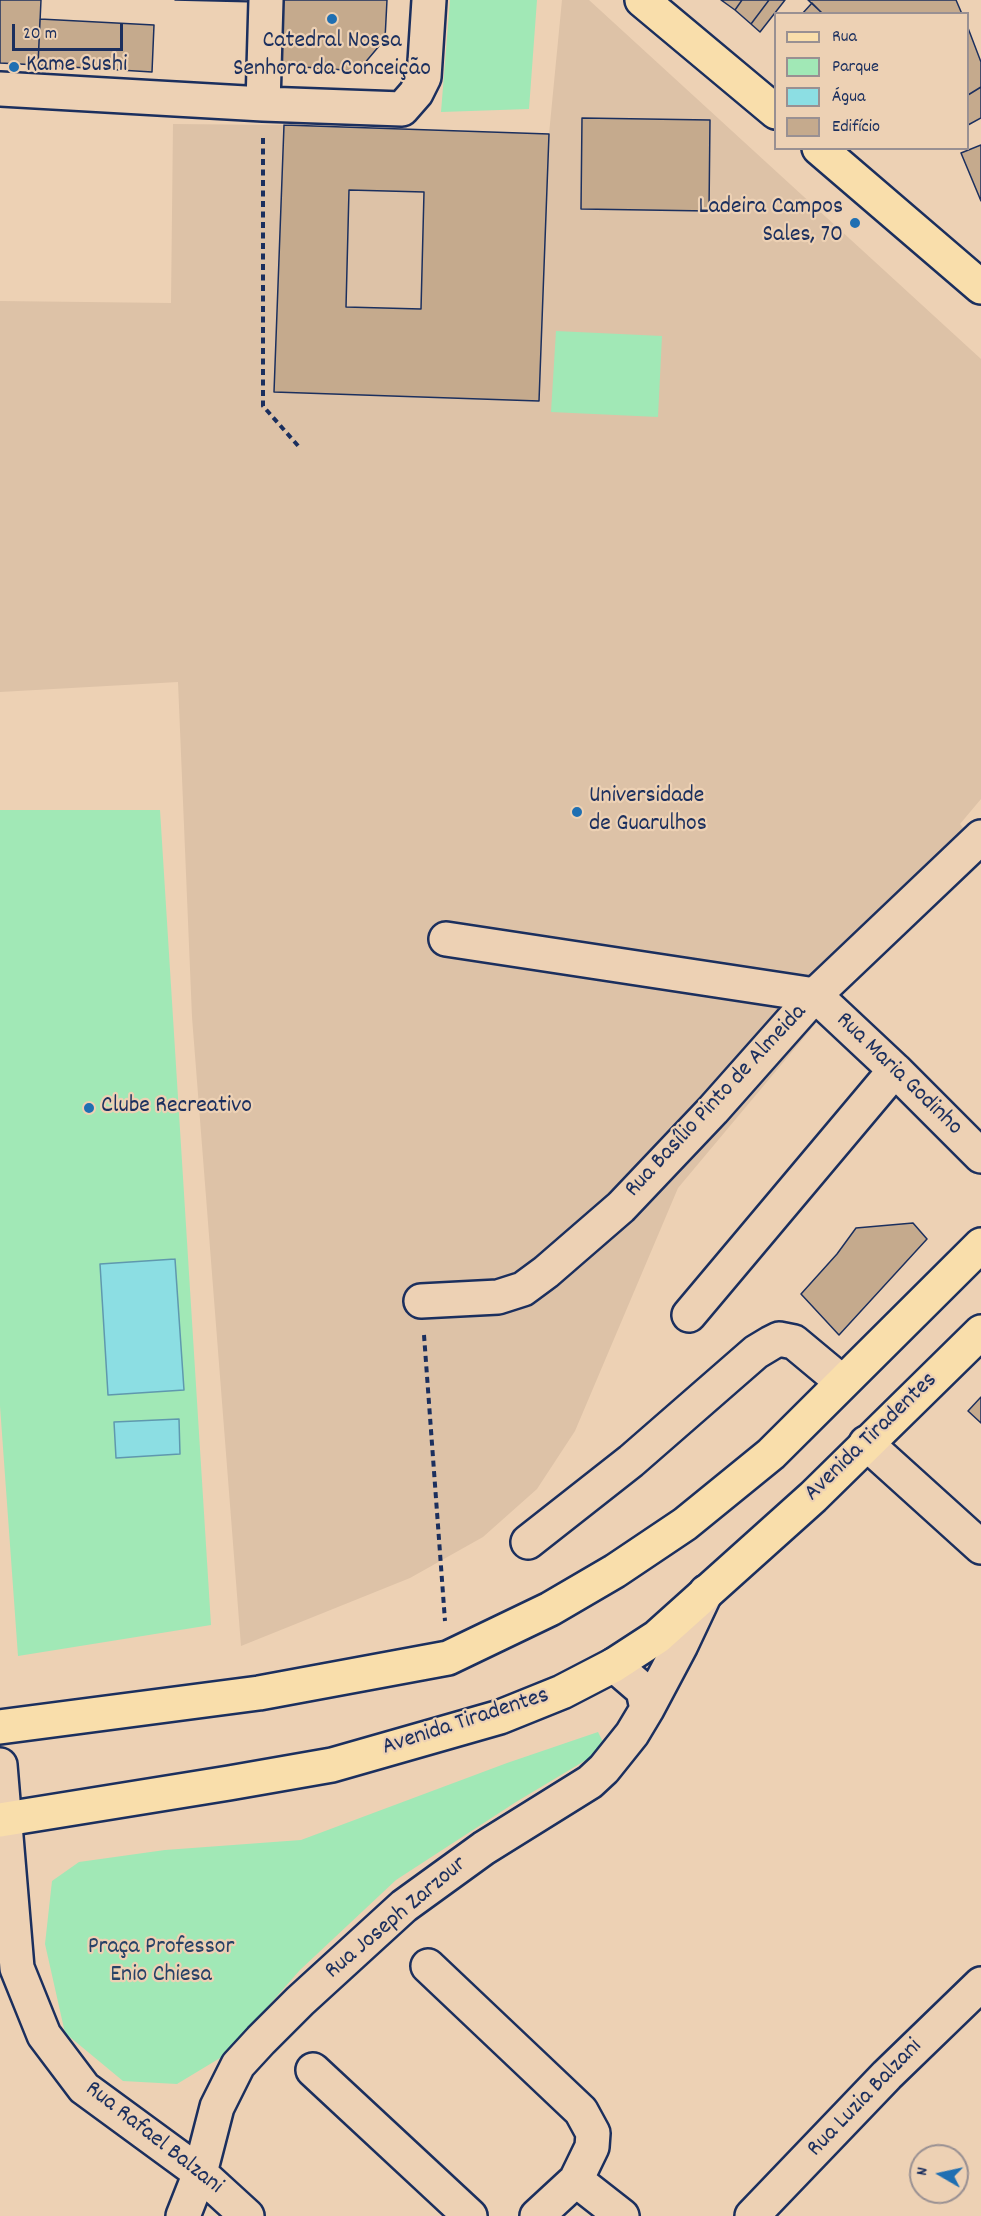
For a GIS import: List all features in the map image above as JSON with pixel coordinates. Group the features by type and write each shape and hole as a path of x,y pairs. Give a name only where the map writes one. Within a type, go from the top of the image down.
{"main road":[{"path":"642,0 774,110"},
{"path":"821,150 981,287"},
{"path":"0,1727 259,1693 448,1658 550,1609 615,1571 685,1524 771,1454 981,1245"},
{"name":"Avenida Tiradentes","path":"2,1820 229,1784 332,1765 500,1717 562,1692 614,1665 657,1636 813,1497 981,1332"}],"street":[{"path":"263,104 266,0"},
{"path":"0,89 263,104 402,109 416,93 424,76 429,0"},
{"name":"Rua Basílio Pinto de Almeida","path":"421,1301 498,1297 523,1289 546,1272 621,1207 713,1110 815,995 981,837"},
{"path":"446,939 815,995"},
{"name":"Rua Maria Godinho","path":"815,995 895,1070 981,1156"},
{"path":"689,1315 895,1070"},
{"path":"528,1542 631,1461 756,1352 771,1343 779,1340 794,1342 842,1382"},
{"path":"866,1443 981,1547"},
{"name":"Rua Joseph Zarzour","path":"183,2216 200,2173 208,2135 225,2089 238,2065 336,1967 404,1906 484,1848 590,1782 619,1751 646,1709 681,1646 706,1592"},
{"path":"614,1665 643,1690 646,1709"},
{"name":"Rua Rafael Balzani","path":"0,1765 5,1896 17,1968 44,2035 84,2088 200,2173 247,2216"},
{"path":"428,1966 582,2111 593,2133 592,2147 576,2180 537,2216"},
{"name":"Rua Luzia Balzani","path":"752,2216 887,2075 979,1989"},
{"path":"313,2070 470,2216"},
{"path":"576,2180 622,2216"}],"path":[{"path":"263,104 263,406 300,448"},
{"path":"421,1301 448,1658"}],"shaded area":[{"name":"Universidade de Guarulhos","path":"562,0 589,0 981,359 981,799 960,824 978,846 827,1010 678,1188 575,1431 537,1489 483,1537 410,1578 241,1646 192,1017 178,682 0,692 0,301 171,303 173,124 284,125 549,134"}],"green space":[{"path":"450,0 537,0 529,109 441,112"},
{"path":"556,331 662,336 658,417 551,412"},
{"name":"Clube Recreativo","path":"0,810 160,810 211,1625 18,1656 0,1406"},
{"name":"Praça Professor Enio Chiesa","path":"598,1732 606,1748 516,1802 396,1880 300,1970 225,2055 177,2084 123,2081 65,2033 45,1944 52,1881 79,1862 165,1850 301,1840 507,1763"}],"water":[{"path":"175,1259 184,1390 108,1395 100,1264"},
{"path":"179,1419 180,1454 116,1458 114,1422"}],"building":[{"path":"0,0 41,0 38,65 0,63"},
{"path":"175,0 258,0 258,2"},
{"name":"Catedral Nossa Senhora da Conceição","path":"279,0 387,0 385,39 358,71 276,65"},
{"path":"721,0 742,0 735,10"},
{"path":"742,0 769,0 751,24 735,10"},
{"path":"769,0 785,0 760,32 751,24"},
{"path":"808,0 956,0 961,12 821,12"},
{"path":"812,3 821,12 804,12"},
{"path":"40,19 154,25 152,72 38,65"},
{"path":"969,31 981,62 981,87 969,94"},
{"path":"981,87 981,118 969,124 969,94"},
{"path":"582,118 710,120 709,211 581,209"},
{"path":"284,125 549,134 539,401 274,392","holes":["349,190 424,192 421,309 346,307"]},
{"path":"981,145 981,201 961,153"},
{"path":"913,1223 927,1239 839,1335 801,1294 837,1254 856,1228"},
{"path":"981,1397 981,1423 968,1411"}],"place":[{"name":"Catedral Nossa Senhora da Conceição","path":"332,19"},
{"name":"Kame Sushi","path":"14,67"},
{"name":"Ladeira Campos Sales, 70","path":"855,223"},
{"name":"Universidade de Guarulhos","path":"577,812"},
{"name":"Clube Recreativo","path":"89,1108"}]}
